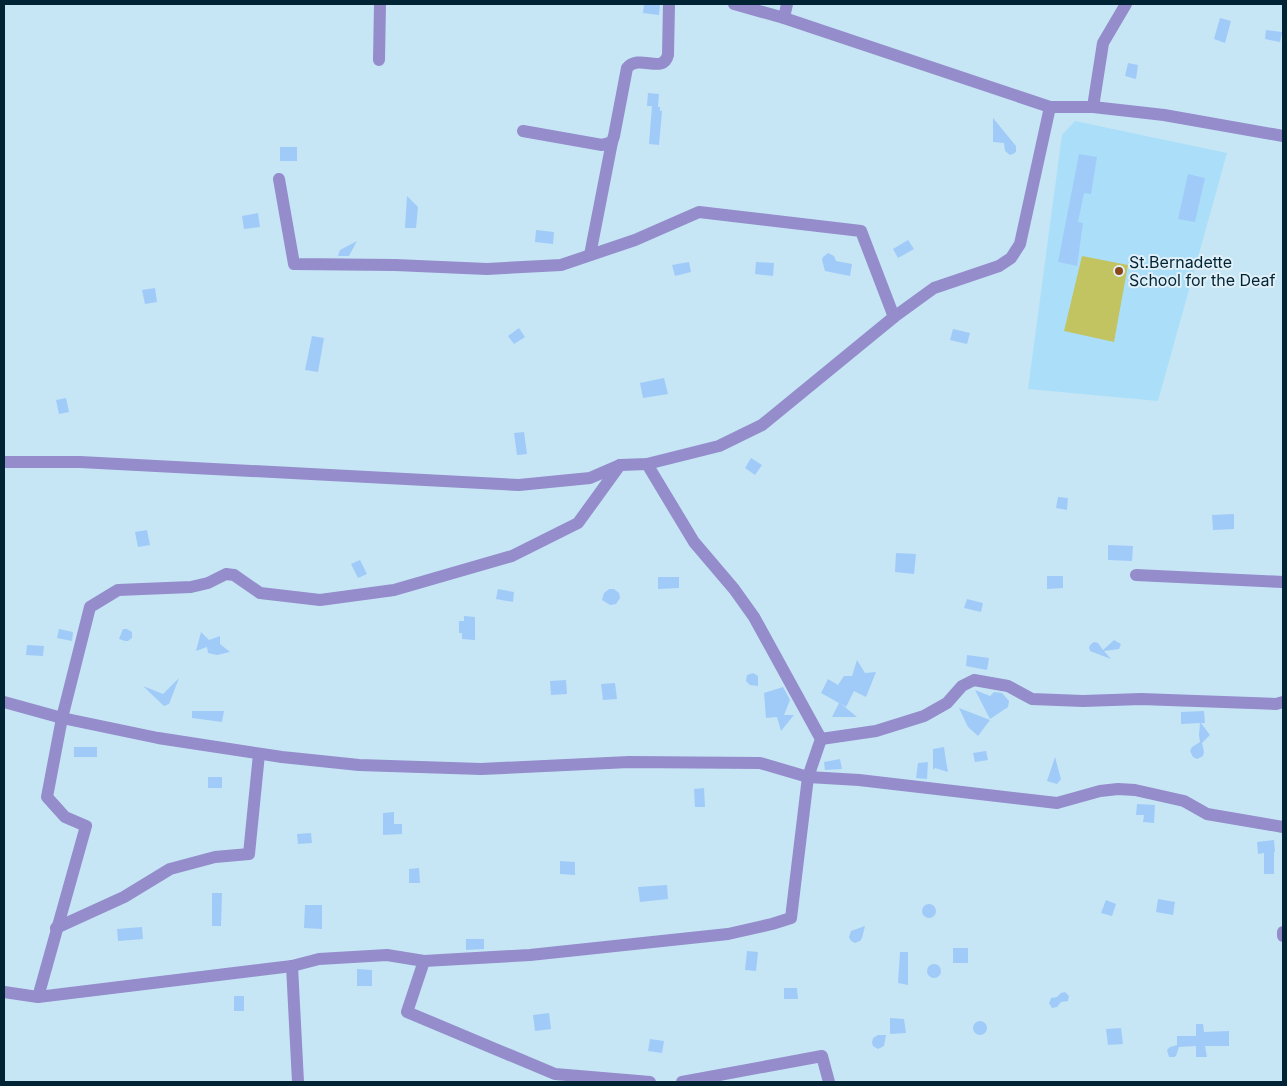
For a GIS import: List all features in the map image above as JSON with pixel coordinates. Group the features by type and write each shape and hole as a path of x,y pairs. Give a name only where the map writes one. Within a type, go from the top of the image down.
{"street":[{"path":"379,60 380,4"},
{"path":"590,255 627,68 636,62 659,65 664,64 667,60 668,4"},
{"path":"734,4 784,18 1050,108 1093,107 1164,115 1283,136"},
{"path":"784,18 787,4"},
{"path":"1093,107 1103,43 1126,4"},
{"path":"4,462 80,462 519,485 590,478 620,465 647,464 719,446 762,425 894,317 934,288 999,266 1011,258 1020,244 1050,108"},
{"path":"522,131 602,145 612,142"},
{"path":"279,180 294,264 395,265 487,269 560,264 635,240 698,212 861,231 894,317"},
{"path":"4,992 38,997 292,966 319,959 387,954 424,961 530,955 728,934 791,918 808,776 821,739 754,617 734,589 694,542 647,464"},
{"path":"38,997 86,826 65,817 47,797 62,718 90,607 118,590 191,586 208,583 226,574 234,575 260,593 320,600 394,590 512,556 578,523 620,465"},
{"path":"1136,575 1283,582"},
{"path":"821,739 876,731 924,716 947,703 962,686 974,680 1008,686 1032,700 1141,699 1276,704 1283,702"},
{"path":"4,702 62,718 158,738 259,754 359,765 481,769 629,762 760,763 808,776 859,780 1057,803 1100,791 1135,790 1184,801 1208,814 1283,827"},
{"path":"56,928 124,897 170,869 215,857 248,854 259,754"},
{"path":"424,961 407,1012 555,1074 650,1082"},
{"path":"292,966 298,1082"},
{"path":"682,1082 822,1056 829,1082"}],"shaded area":[{"name":"St.Bernadette School for the Deaf","path":"1075,121 1227,153 1158,401 1028,389 1062,135"},
{"path":"1082,256 1128,265 1114,342 1064,331"}],"building":[{"path":"644,4 660,4 659,15 643,13"},
{"path":"1220,18 1231,21 1225,43 1214,39"},
{"path":"1266,30 1282,32 1280,42 1265,39"},
{"path":"1128,63 1138,65 1136,79 1125,76"},
{"path":"648,93 659,94 658,107 662,111 659,145 649,144 652,106 647,106"},
{"path":"993,118 1016,146 1016,152 1013,154 1010,155 1005,151 1004,143 993,142"},
{"path":"280,147 297,147 297,161 280,161"},
{"path":"1079,154 1097,157 1091,194 1084,193 1078,222 1083,223 1077,266 1058,262"},
{"path":"1188,174 1205,178 1195,222 1178,219"},
{"path":"407,196 418,207 416,228 405,228"},
{"path":"258,213 260,227 244,229 242,216"},
{"path":"536,230 554,232 553,244 535,242"},
{"path":"908,240 914,249 898,258 893,249"},
{"path":"357,241 349,256 338,256 340,250"},
{"path":"828,253 834,256 836,261 852,264 850,276 825,271 822,260"},
{"path":"689,262 691,272 675,276 672,265"},
{"path":"756,262 774,263 773,276 755,274"},
{"path":"155,288 157,302 145,304 142,290"},
{"path":"519,328 525,337 514,344 508,336"},
{"path":"953,329 970,333 967,344 950,340"},
{"path":"312,336 324,338 318,372 305,370"},
{"path":"664,378 668,394 643,398 640,383"},
{"path":"66,398 69,412 59,414 56,400"},
{"path":"524,432 527,454 517,455 514,433"},
{"path":"751,458 762,465 755,475 745,468"},
{"path":"1058,497 1068,498 1067,510 1056,508"},
{"path":"1234,514 1234,529 1213,530 1212,515"},
{"path":"147,530 150,545 138,547 135,532"},
{"path":"1108,545 1133,546 1132,561 1108,560"},
{"path":"896,553 916,554 914,574 895,572"},
{"path":"360,560 367,574 358,578 351,564"},
{"path":"1047,576 1063,576 1063,588 1047,589"},
{"path":"658,577 679,577 679,588 658,589"},
{"path":"498,589 514,592 513,602 496,599"},
{"path":"609,589 614,589 619,593 620,598 616,604 610,605 602,600 604,593"},
{"path":"967,599 983,603 981,612 964,608"},
{"path":"464,616 475,617 475,640 462,639 462,633 459,633 459,621 464,621"},
{"path":"59,629 73,632 72,641 57,638"},
{"path":"123,629 132,632 132,638 128,641 119,639"},
{"path":"201,632 209,640 220,636 220,644 230,652 217,655 208,653 207,647 196,651"},
{"path":"1114,640 1121,644 1119,649 1104,651 1111,659 1090,651 1089,647 1094,642 1098,643 1103,650"},
{"path":"27,645 44,646 43,656 26,655"},
{"path":"967,655 989,658 987,670 966,666"},
{"path":"857,660 865,673 876,672 866,697 854,691 846,707 840,703 857,717 832,717 839,703 821,693 828,679 838,685 844,676 852,676"},
{"path":"753,673 758,676 758,686 750,685 746,681 747,675"},
{"path":"179,678 169,704 164,706 143,686 163,694"},
{"path":"566,680 567,694 551,695 550,681"},
{"path":"615,683 617,699 603,700 601,684"},
{"path":"783,687 790,700 784,715 794,715 781,731 777,717 766,718 764,693"},
{"path":"975,690 990,696 994,692 1002,693 1009,701 1008,707 990,719"},
{"path":"959,708 990,720 978,736 968,727"},
{"path":"192,711 224,711 222,722 192,718"},
{"path":"1204,711 1205,723 1201,723 1210,735 1202,743 1203,756 1197,759 1193,757 1190,751 1192,747 1200,742 1200,723 1181,724 1181,712"},
{"path":"74,747 97,747 97,757 74,757"},
{"path":"944,747 948,772 935,768 933,770 933,749"},
{"path":"986,751 988,760 975,762 973,753"},
{"path":"1055,757 1061,779 1057,784 1047,781"},
{"path":"840,759 842,769 825,770 824,762"},
{"path":"928,762 927,779 916,778 918,763"},
{"path":"208,777 222,777 222,788 208,788"},
{"path":"704,788 705,807 695,807 694,789"},
{"path":"1137,804 1155,805 1154,823 1143,822 1144,815 1136,815"},
{"path":"394,812 394,824 402,824 402,834 383,835 383,813"},
{"path":"311,833 312,843 298,844 297,834"},
{"path":"1274,840 1274,874 1264,874 1264,853 1258,854 1257,842"},
{"path":"560,861 575,862 575,875 560,874"},
{"path":"419,868 420,883 409,883 409,869"},
{"path":"667,885 668,899 640,902 638,887"},
{"path":"212,893 222,893 221,926 212,926"},
{"path":"1158,899 1175,902 1173,915 1156,912"},
{"path":"1106,900 1116,904 1112,916 1101,913"},
{"path":"929,904 934,906 936,911 934,916 929,918 924,916 922,911 924,906"},
{"path":"305,905 322,905 322,929 304,928"},
{"path":"865,926 860,941 855,943 851,941 849,937 851,931"},
{"path":"142,927 143,939 118,941 117,929"},
{"path":"466,939 484,939 484,949 466,950"},
{"path":"953,948 968,948 968,963 953,963"},
{"path":"747,951 758,952 756,971 745,970"},
{"path":"900,952 908,952 908,985 898,983"},
{"path":"934,964 939,966 941,971 939,976 934,978 929,976 927,971 929,966"},
{"path":"357,969 372,970 372,986 357,986"},
{"path":"784,988 797,988 798,999 784,999"},
{"path":"1065,992 1069,996 1068,1001 1061,1002 1057,1007 1052,1008 1049,1003 1051,998"},
{"path":"234,996 244,996 244,1011 234,1011"},
{"path":"549,1013 551,1029 535,1031 533,1015"},
{"path":"890,1018 904,1019 906,1033 890,1034"},
{"path":"980,1021 985,1023 987,1028 985,1033 980,1035 975,1033 973,1028 975,1023"},
{"path":"1196,1024 1203,1024 1204,1032 1229,1031 1229,1046 1205,1046 1207,1057 1196,1057 1196,1046 1179,1047 1176,1056 1169,1057 1167,1050 1177,1045 1177,1036 1196,1036"},
{"path":"1121,1028 1123,1044 1108,1045 1106,1029"},
{"path":"878,1035 886,1035 884,1046 878,1049 872,1043 873,1038"},
{"path":"650,1039 664,1041 662,1053 648,1051"}],"place":[{"name":"St.Bernadette School for the Deaf","path":"1119,271"}]}
